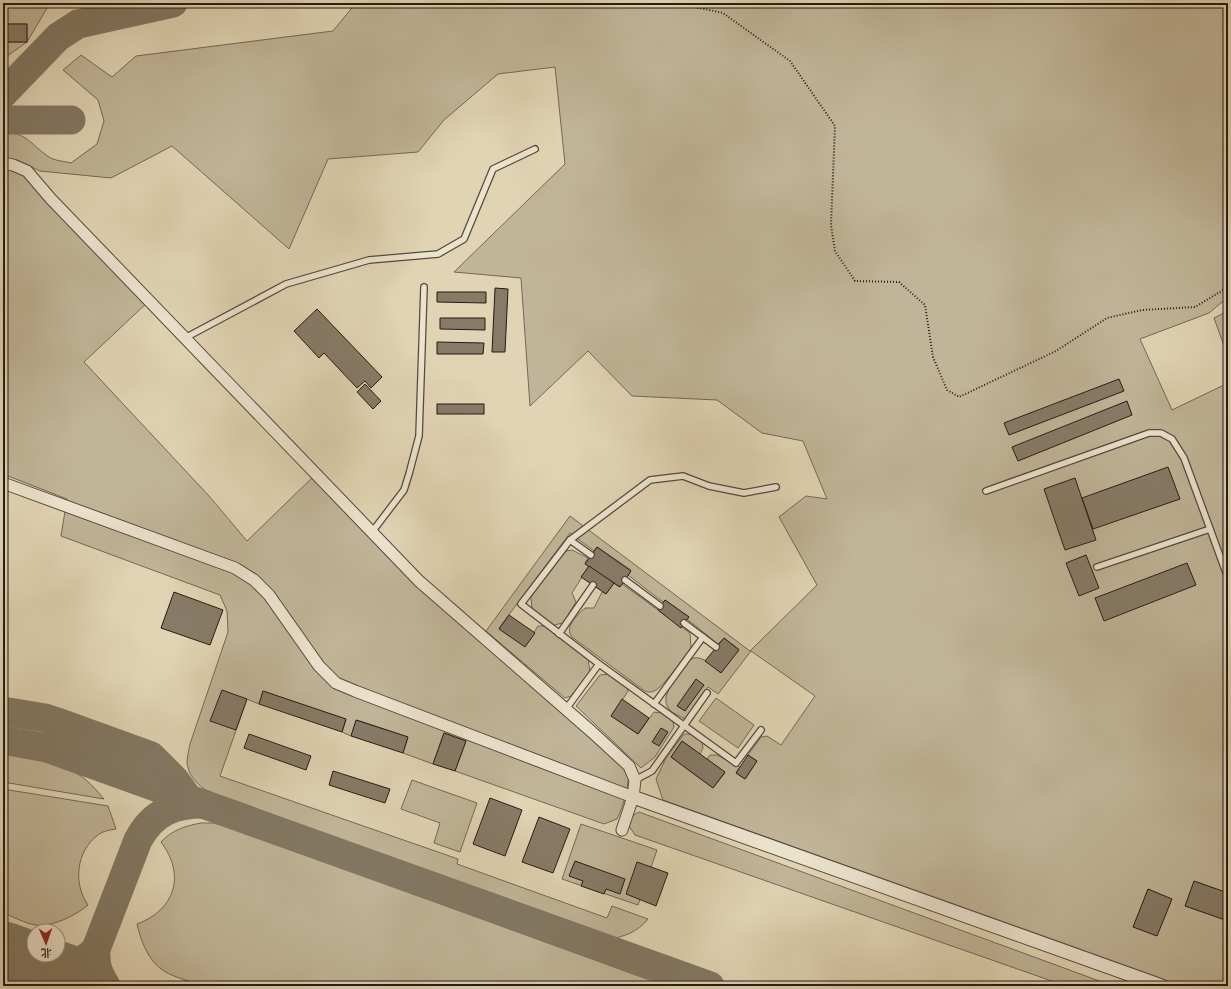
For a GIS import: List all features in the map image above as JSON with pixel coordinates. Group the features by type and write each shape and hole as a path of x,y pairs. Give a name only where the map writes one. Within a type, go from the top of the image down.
{"street":[{"path":"3,163 13,165 27,171 51,199 419,581 629,766 634,780 633,797 622,830"},
{"path":"3,483 235,568 254,580 270,595 319,666 336,683 633,797 1162,986"}],"lane":[{"path":"185,338 286,284 369,260 438,254 464,239 493,169 535,149"},
{"path":"372,532 404,490 419,436 424,287"},
{"path":"986,491 1149,433 1161,433 1172,439 1184,458 1228,578"},
{"path":"761,730 736,763 599,664 521,604 570,540 650,480 683,476 709,486 744,493 776,487"},
{"path":"1097,567 1210,529"},
{"path":"570,540 591,555"},
{"path":"625,580 660,606"},
{"path":"559,634 593,585"},
{"path":"684,623 716,647"},
{"path":"654,704 703,637"},
{"path":"566,709 599,664"},
{"path":"634,780 652,771 707,692"}],"path":[{"path":"676,3 722,13 790,61 835,126 831,225 835,251 855,281 899,282 925,305 933,357 947,390 959,397 1056,351 1107,318 1142,310 1195,307 1228,287"}],"shaded area":[{"path":"5,3 50,3 27,42 27,24 3,24 3,7 5,6"},
{"path":"356,3 1228,3 1228,297 1209,313 1140,339 1172,410 1228,383 1228,986 1179,986 663,800 656,779 666,758 684,734 690,734 702,742 703,748 700,754 682,741 671,757 713,788 725,773 707,759 710,755 717,755 740,767 736,773 745,779 757,761 748,755 761,737 767,736 781,745 815,696 751,651 718,694 708,687 685,719 672,712 666,703 668,690 691,659 703,659 721,673 739,649 724,638 718,644 687,619 689,617 665,600 663,602 628,575 631,570 597,547 594,551 570,533 499,628 525,646 538,626 544,626 588,659 590,672 571,696 565,698 486,631 570,516 750,651 817,585 779,517 806,496 827,499 803,441 762,433 717,400 632,396 588,351 530,406 521,278 454,272 565,164 555,67 498,74 444,120 418,152 328,159 289,249 172,146 111,178 40,171 17,160 3,157 3,132 18,134 29,140 51,158 71,163 97,144 104,121 98,100 63,70 81,55 112,77 136,56 333,31"},
{"path":"3,42 27,42 3,59"},
{"path":"3,163 27,171 149,301 84,362 209,496 247,541 316,474 419,581 629,766 627,787 620,813 617,819 604,824 455,771 466,741 444,733 433,764 403,753 408,737 357,720 351,736 342,732 346,720 263,691 259,704 247,699 220,776 458,859 457,864 607,918 612,906 648,919 644,924 635,931 608,940 225,801 207,791 196,782 192,777 187,763 190,744 228,632 227,611 220,595 61,536 67,499 3,474"},
{"path":"1228,311 1228,357 1214,318"},
{"path":"572,550 588,558 585,563 589,566 572,593 576,602 563,623 554,625 532,609 531,597 561,556 566,551"},
{"path":"614,583 619,587 622,584 690,633 691,648 663,684 652,692 643,690 572,637 570,633 570,625 572,621 585,608 594,608 602,592 606,594"},
{"path":"609,674 627,687 628,691 612,716 638,734 654,712 661,713 673,721 674,727 655,757 641,768 576,706 600,675"},
{"path":"716,698 754,725 738,748 699,721"},
{"path":"3,753 46,761 66,768 85,779 104,799 3,782"},
{"path":"412,780 477,803 460,852 434,843 440,823 401,809"},
{"path":"3,789 108,806 116,829 100,834 91,842 85,850 79,868 80,887 83,897 88,905 77,913 52,923 28,923 3,913"},
{"path":"639,812 1113,986 1066,986 635,835 629,826 632,816"},
{"path":"201,823 213,823 226,826 666,986 205,986 179,978 158,967 149,956 143,944 137,924 150,918 160,910 168,901 173,890 173,867 169,854 161,842 170,834 179,829"},
{"path":"581,824 657,850 638,905 562,879"}],"building":[{"path":"3,24 27,24 27,42 3,42"},
{"path":"495,288 508,289 505,352 492,352"},
{"path":"437,292 486,292 486,303 437,302"},
{"path":"317,309 382,377 371,388 365,381 357,388 324,353 319,358 294,331"},
{"path":"440,318 485,318 485,330 440,329"},
{"path":"437,342 484,343 483,354 437,354"},
{"path":"1119,379 1124,391 1009,435 1004,423"},
{"path":"365,384 381,401 373,409 357,392"},
{"path":"1127,401 1132,415 1018,461 1012,447"},
{"path":"437,404 484,404 484,414 437,414"},
{"path":"1168,467 1180,499 1093,529 1082,498"},
{"path":"1075,478 1096,540 1065,550 1044,489"},
{"path":"597,547 631,571 620,587 585,564"},
{"path":"1086,555 1099,588 1079,596 1066,563"},
{"path":"1187,563 1196,585 1104,621 1095,598"},
{"path":"589,566 614,583 606,594 581,577"},
{"path":"174,592 223,610 210,645 161,628"},
{"path":"665,600 689,617 681,628 658,610"},
{"path":"509,615 535,633 525,647 499,629"},
{"path":"724,638 739,650 721,673 705,661"},
{"path":"696,679 704,685 685,711 677,706"},
{"path":"222,690 247,699 236,730 210,721"},
{"path":"263,691 346,719 342,732 259,704"},
{"path":"622,699 649,718 638,734 611,716"},
{"path":"356,720 408,737 403,753 351,736"},
{"path":"661,728 668,732 659,746 652,742"},
{"path":"444,733 466,741 455,771 433,764"},
{"path":"249,734 311,756 306,770 244,748"},
{"path":"682,741 725,772 713,788 671,757"},
{"path":"748,755 757,761 745,779 736,773"},
{"path":"333,771 390,789 385,803 329,785"},
{"path":"490,798 522,810 505,856 473,844"},
{"path":"539,817 570,829 553,873 522,862"},
{"path":"575,861 625,879 620,894 606,889 604,894 581,886 583,881 569,876"},
{"path":"637,862 668,873 656,906 626,894"},
{"path":"1194,881 1228,893 1228,921 1185,906"},
{"path":"1148,889 1172,899 1157,936 1133,927"}],"taxiway":[{"path":"3,94 58,37 78,24 173,3"},
{"path":"3,120 71,120"},
{"path":"3,711 45,718 151,756 175,780 188,798"},
{"path":"3,740 47,748 710,986"},
{"path":"106,986 98,969 96,949 138,840 150,823 165,812 183,806 204,804"},
{"path":"39,971 70,965 84,959 96,949"}],"runway":[{"path":"3,958 80,986"}]}
